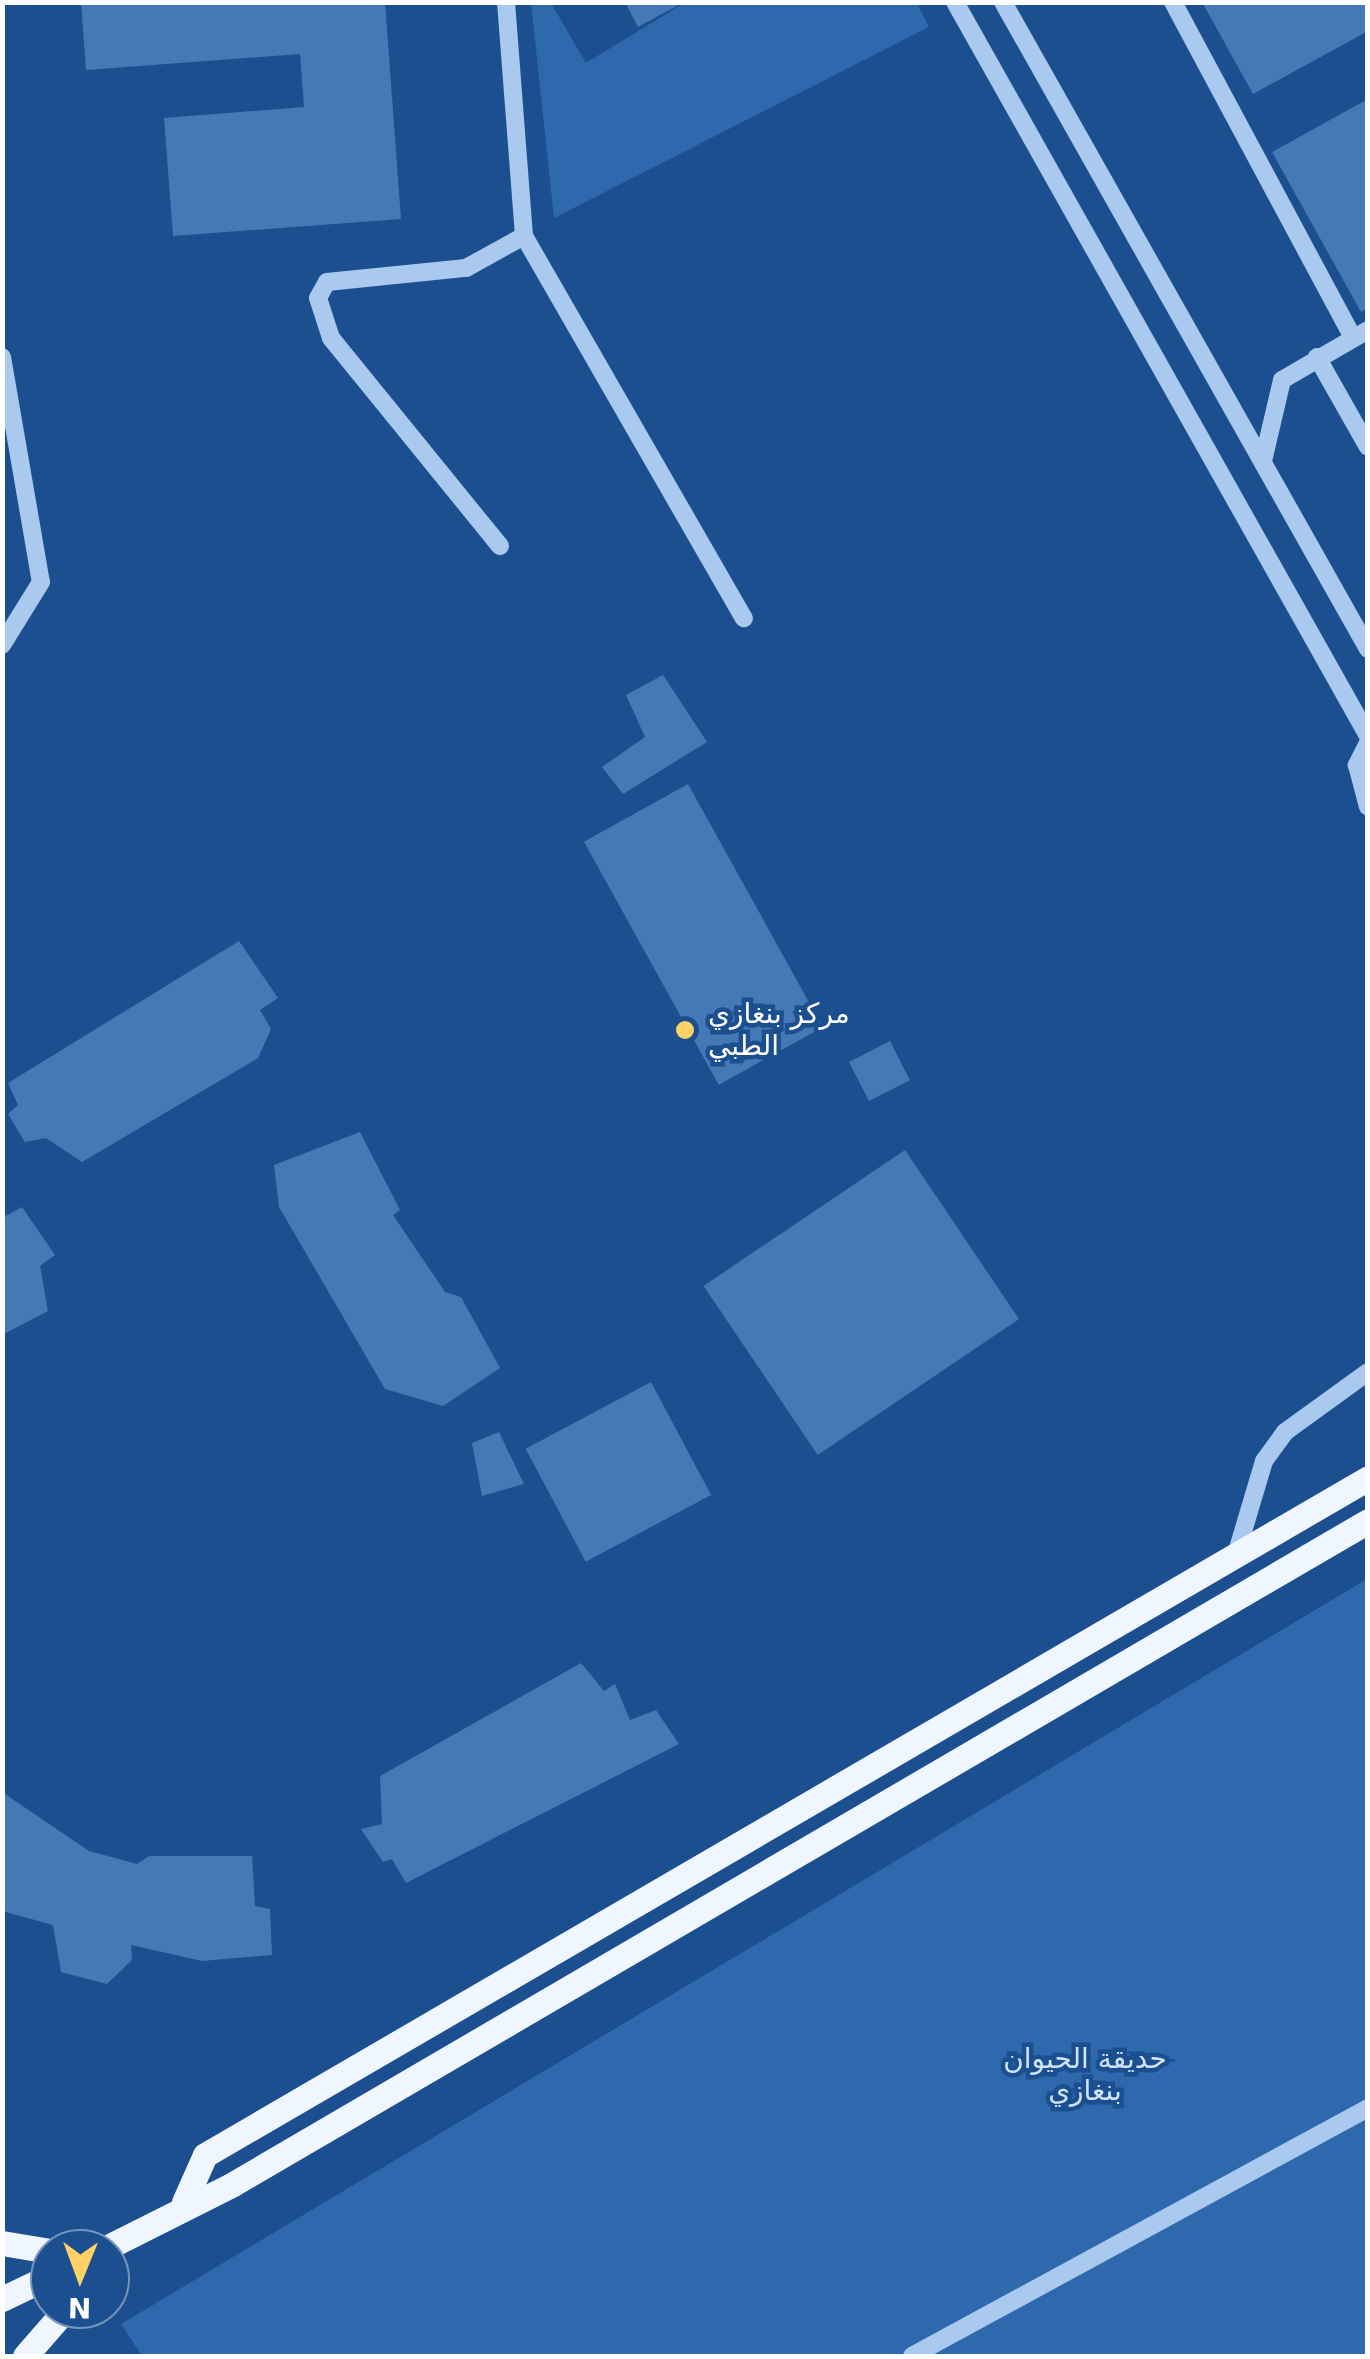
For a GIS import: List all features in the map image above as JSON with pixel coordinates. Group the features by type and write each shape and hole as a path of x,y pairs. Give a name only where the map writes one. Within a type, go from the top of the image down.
{"main road":[{"path":"184,2202 205,2155 1368,1478"},
{"path":"130,2235 184,2202 233,2184 1368,1521"},
{"path":"585,1934 605,1968"},
{"path":"130,2245 151,2224"},
{"path":"2,2243 30,2248"},
{"path":"2,2299 30,2286"},
{"path":"25,2356 49,2329"}],"street":[{"path":"506,2 524,236 744,618"},
{"path":"955,2 1368,740 1357,765 1368,807"},
{"path":"1003,2 1368,649"},
{"path":"1173,2 1360,334 1282,380 1263,461"},
{"path":"500,546 331,338 318,298 327,282 466,268 524,236"},
{"path":"2,357 40,582 2,645"},
{"path":"1317,358 1367,446"},
{"path":"1236,1556 1264,1461 1285,1432 1368,1372"},
{"path":"912,2356 1368,2108"}],"green space":[{"path":"531,3 551,3 586,63 684,3 917,3 929,27 554,218"},
{"name":"حديقة الحيوان بنغازي","path":"1367,1579 1367,2356 142,2356 124,2329 130,2329 130,2319"}],"building":[{"path":"81,2 385,2 401,219 173,236 164,118 304,107 300,54 86,70"},
{"path":"625,2 684,2 638,27"},
{"path":"1202,2 1368,2 1368,31 1253,94"},
{"path":"1368,99 1368,308 1361,312 1272,152"},
{"path":"663,675 707,742 623,794 602,767 645,737 626,695"},
{"path":"688,784 823,1027 719,1085 584,842"},
{"path":"239,941 278,998 260,1010 271,1029 258,1058 82,1162 46,1138 25,1142 8,1114 18,1105 8,1083"},
{"path":"890,1041 910,1080 869,1101 849,1062"},
{"path":"360,1132 400,1210 393,1215 445,1292 461,1297 500,1368 443,1406 385,1389 279,1207 274,1165"},
{"path":"905,1150 1019,1319 818,1455 704,1286"},
{"path":"22,1207 55,1255 40,1266 48,1311 2,1335 2,1218"},
{"path":"651,1382 711,1495 586,1562 526,1449"},
{"path":"499,1432 524,1484 482,1496 472,1443"},
{"path":"581,1663 604,1691 615,1684 630,1720 656,1710 679,1744 406,1883 392,1859 383,1862 361,1829 382,1824 380,1776"},
{"path":"2,1792 89,1851 137,1864 149,1856 252,1856 255,1906 270,1909 272,1955 202,1961 131,1945 132,1960 107,1984 61,1972 53,1925 2,1911"}],"place":[{"name":"مركز بنغازي الطبي","path":"685,1030"}]}
